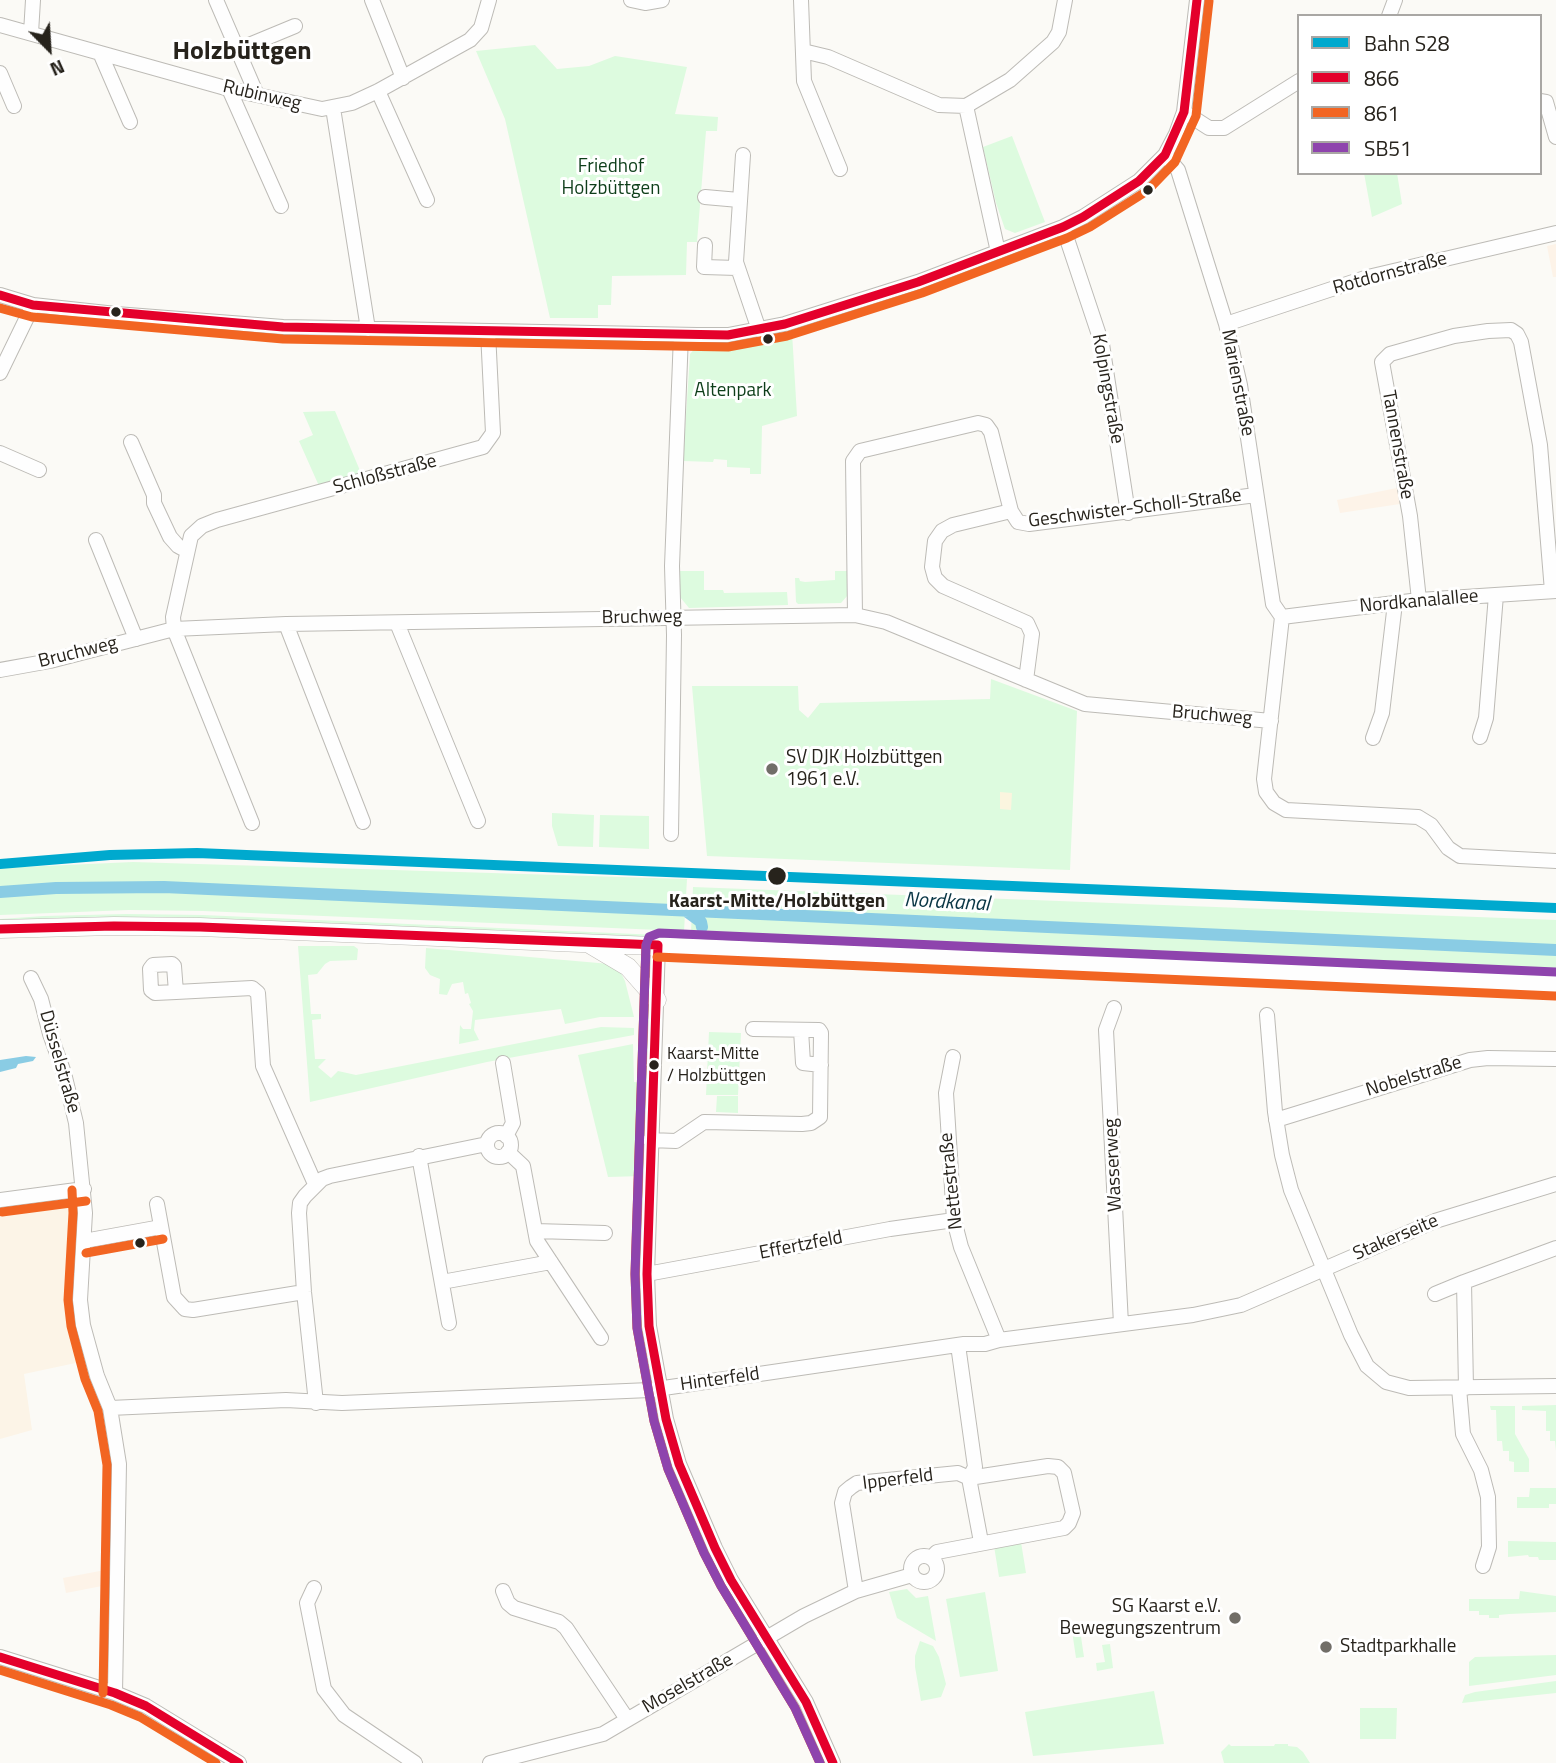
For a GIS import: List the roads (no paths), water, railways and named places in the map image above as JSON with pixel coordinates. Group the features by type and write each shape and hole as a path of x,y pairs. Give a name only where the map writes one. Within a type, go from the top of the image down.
{"main road":[{"path":"0,929 200,927 1556,984"},
{"path":"588,943 628,967 657,1000"}],"street":[{"path":"31,33 33,0"},
{"path":"216,0 257,95"},
{"path":"372,0 403,78"},
{"name":"Rubinweg","path":"0,25 229,89 312,108 333,108 378,91 476,34 484,20 489,0"},
{"path":"631,0 645,3 662,0"},
{"path":"801,0 804,81 840,169"},
{"path":"803,51 828,57 930,102 966,106 1000,88 1053,42 1059,32 1065,0"},
{"path":"0,295 33,304 209,323 681,335 759,330 884,293 998,253 1083,217 1139,181 1166,155 1184,112 1197,0"},
{"path":"237,50 295,26"},
{"path":"101,55 130,122"},
{"path":"0,73 14,106"},
{"path":"1184,112 1209,128 1224,128 1297,82"},
{"path":"229,89 281,206"},
{"path":"378,91 427,200"},
{"path":"1547,102 1556,137"},
{"path":"966,106 998,253"},
{"path":"333,108 368,329"},
{"path":"743,155 737,268 759,330"},
{"name":"Marienstraße","path":"1166,155 1178,170 1227,324 1240,384 1273,604 1282,617"},
{"path":"705,197 739,200"},
{"name":"Kolpingstraße","path":"1063,227 1102,344 1128,513"},
{"name":"Rotdornstraße","path":"1227,324 1368,277 1556,233"},
{"path":"705,245 704,267 737,268"},
{"path":"0,373 33,304"},
{"name":"Tannenstraße","path":"1419,600 1410,516 1382,362 1390,354 1449,338 1506,330 1515,332 1520,339 1540,445 1554,591"},
{"name":"Schloßstraße","path":"174,629 173,617 187,551 195,530 217,520 483,447 493,433 488,332"},
{"path":"671,834 675,455 681,335"},
{"path":"855,615 853,461 860,451 978,423 986,425 1011,511"},
{"path":"131,442 170,537 187,551"},
{"path":"0,453 39,470"},
{"name":"Geschwister-Scholl-Straße","path":"1026,680 1032,634 1030,626 943,586 935,578 932,567 935,541 942,531 953,525 1011,511 1015,520 1026,524 1256,495"},
{"path":"96,540 117,589 116,596 136,639"},
{"name":"Nordkanalallee","path":"1282,617 1419,600 1554,591"},
{"path":"1480,737 1486,718 1496,595"},
{"path":"1373,738 1382,713 1395,603"},
{"name":"Bruchweg","path":"0,670 50,661 174,629 286,624 855,615 886,622 1085,704 1271,721"},
{"path":"1282,617 1264,783 1271,800 1284,809 1418,817 1431,825 1448,848 1460,856 1556,861"},
{"path":"397,623 478,821"},
{"path":"286,624 363,822"},
{"path":"174,629 252,823"},
{"path":"658,946 647,1274 649,1326 660,1388 679,1464 701,1518 731,1580 806,1702 833,1763"},
{"name":"Düsselstraße","path":"31,978 41,999 70,1092 84,1189 80,1294 83,1325 97,1376 110,1408 119,1464 115,1693"},
{"path":"176,992 251,988 258,993 263,1066 315,1184"},
{"name":"Wasserweg","path":"1114,1009 1106,1030 1121,1324"},
{"path":"1267,1015 1276,1121 1291,1190 1323,1270 1367,1366 1375,1375 1397,1386 1556,1386"},
{"path":"650,1140 676,1140 704,1122 811,1123 821,1114 819,1030 753,1028"},
{"path":"801,1030 803,1063 821,1065"},
{"name":"Nettestraße","path":"953,1057 946,1093 954,1220 961,1247 999,1339"},
{"name":"Nobelstraße","path":"1276,1121 1470,1060 1556,1059"},
{"path":"503,1063 513,1123 506,1136"},
{"path":"496,1133 506,1136 511,1145 508,1152 502,1156 494,1156 487,1144 490,1137 496,1133"},
{"path":"316,1403 304,1292 300,1203 315,1184 330,1176 487,1144"},
{"path":"508,1152 523,1166 537,1241 601,1338"},
{"path":"419,1156 449,1323"},
{"name":"Stakerseite","path":"1241,1304 1435,1221 1556,1184"},
{"path":"0,1200 84,1189"},
{"path":"157,1204 174,1297 185,1308 193,1310 304,1292"},
{"name":"Effertzfeld","path":"647,1274 890,1229 954,1220"},
{"path":"84,1241 161,1227"},
{"path":"535,1231 605,1233"},
{"path":"1435,1294 1556,1248"},
{"path":"442,1282 551,1262"},
{"path":"1464,1282 1463,1434 1481,1470 1488,1497 1489,1546 1483,1566"},
{"name":"Hinterfeld","path":"110,1408 286,1400 316,1403 480,1398 660,1388 1215,1311 1241,1304"},
{"path":"958,1345 975,1467 969,1478 981,1542 1058,1530 1067,1526 1073,1513 1067,1479 1063,1471 1052,1466 969,1478"},
{"name":"Ipperfeld","path":"856,1591 842,1503 845,1492 858,1483 958,1474 969,1478"},
{"name":"Moselstraße","path":"503,1591 508,1603 514,1608 559,1622 566,1628 627,1720 804,1616 856,1591 912,1574 923,1581 932,1578 936,1566 931,1558 937,1552 981,1542"},
{"path":"314,1588 307,1603 321,1679 327,1695 344,1715 415,1763"},
{"path":"0,1657 115,1693 164,1716 239,1763"},
{"path":"491,1763 588,1739 627,1720"}],"water":[{"path":"36,1057 33,1061 0,1072 0,1060"}],"waterway":[{"name":"Nordkanal","path":"0,892 56,888 164,887 1556,950"},
{"path":"686,911 701,922 702,927"}],"rail line":[{"name":"S28","path":"0,864 110,855 197,853 1556,908"}],"place":[{"name":"SV DJK Holzbüttgen 1961 e.V.","path":"772,769"},
{"name":"Kaarst-Mitte/Holzbüttgen","path":"777,876"},
{"name":"Kaarst-Mitte / Holzbüttgen","path":"654,1065"},
{"name":"SG Kaarst e.V. Bewegungszentrum","path":"1235,1618"},
{"name":"Stadtparkhalle","path":"1326,1647"}],"district":[{"name":"Holzbüttgen","path":"242,53"}],"park label":[{"name":"Friedhof Holzbüttgen","path":"611,178"},
{"name":"Altenpark","path":"733,391"}]}
